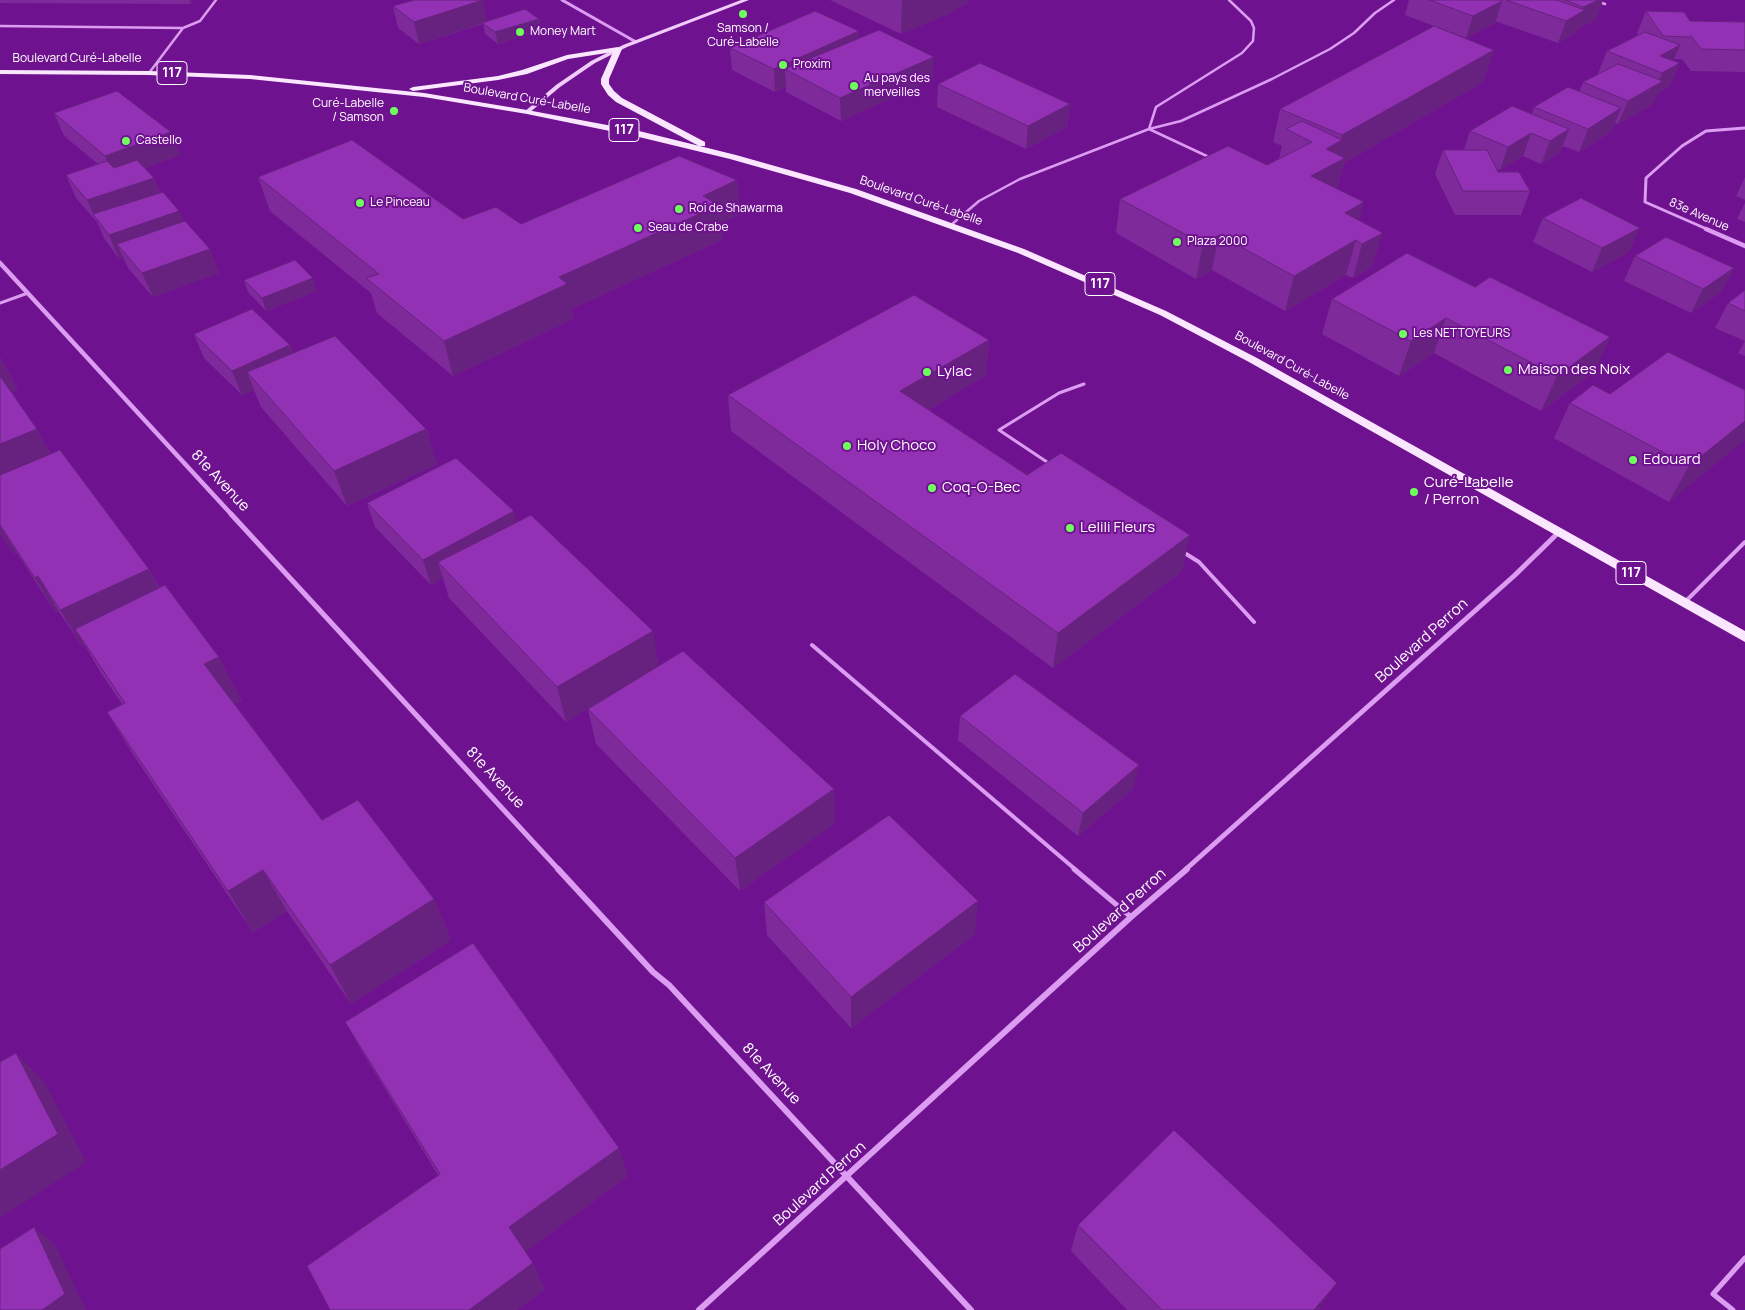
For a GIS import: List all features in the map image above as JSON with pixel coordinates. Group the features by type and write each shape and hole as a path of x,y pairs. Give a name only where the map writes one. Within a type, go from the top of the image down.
{"main road":[{"path":"393,91 498,78 524,72 567,57 618,49"},
{"path":"618,49 605,79 605,84 611,93 619,100 720,153"},
{"name":"Boulevard Curé-Labelle","path":"0,72 149,73 250,77 393,91 527,112 639,134 720,153 816,180 951,225 1045,261 1163,313 1253,360 1745,637"}],"street":[{"path":"562,0 636,42"},
{"path":"527,112 580,70 618,49 746,0"},
{"name":"83e Avenue","path":"1745,128 1706,131 1682,146 1646,178 1645,202 1745,246"},
{"name":"81e Avenue","path":"0,263 653,972 669,985 972,1310"},
{"name":"Boulevard Perron","path":"699,1310 1131,917 1243,820 1516,575 1559,532"}],"lane":[{"path":"0,26 183,28 200,21 216,0"},
{"path":"1149,129 1156,107 1242,53 1253,41 1254,28 1251,21 1229,0"},
{"path":"951,225 979,201 1020,179 1149,129 1181,121 1272,79 1330,49 1354,33 1375,12 1394,0"},
{"path":"1593,0 1605,4"},
{"path":"149,73 183,28"},
{"path":"1149,129 1211,158"},
{"path":"0,303 28,293"},
{"path":"1058,469 999,430 1059,393 1084,384"},
{"path":"1685,602 1745,542"},
{"path":"1182,551 1199,562 1254,622"},
{"path":"812,645 1131,917"},
{"path":"1734,1310 1713,1294 1745,1258"}],"building":[{"path":"414,0 483,0 414,22 393,6"},
{"path":"1430,0 1500,0 1502,1 1473,16"},
{"path":"1506,0 1556,0 1585,10 1566,21"},
{"path":"1565,0 1599,0 1583,7"},
{"path":"525,9 539,19 495,32 482,23"},
{"path":"815,11 859,31 774,69 730,48"},
{"path":"1646,11 1684,12 1690,21 1745,22 1745,50 1701,49 1692,37 1663,36"},
{"path":"1434,26 1494,50 1342,135 1280,109"},
{"path":"879,30 934,57 840,98 785,69"},
{"path":"1645,32 1680,45 1660,56 1680,63 1662,73 1607,51"},
{"path":"980,63 1070,104 1028,126 938,84"},
{"path":"1618,64 1663,81 1628,101 1583,82"},
{"path":"1568,87 1621,108 1588,129 1534,107"},
{"path":"117,91 171,132 105,156 54,113"},
{"path":"1512,106 1569,129 1550,141 1531,133 1508,147 1470,131"},
{"path":"1302,121 1342,140 1326,149 1345,158 1311,176 1364,202 1345,213 1383,233 1362,244 1356,240 1294,276 1219,235 1203,244 1120,199 1228,146 1267,165 1312,142 1286,129"},
{"path":"352,140 463,219 496,207 521,224 679,156 737,180 703,196 719,205 559,277 567,284 444,341 366,278 379,274 258,177"},
{"path":"1443,150 1487,150 1498,172 1519,172 1530,191 1463,191"},
{"path":"137,160 154,178 87,200 66,175 107,161 114,168"},
{"path":"163,192 179,211 109,235 93,214"},
{"path":"1581,198 1640,228 1602,248 1543,218"},
{"path":"185,221 210,249 142,273 117,244"},
{"path":"1666,237 1734,268 1703,289 1635,256"},
{"path":"1407,253 1475,287 1490,277 1610,337 1557,376 1446,318 1411,341 1332,299"},
{"path":"295,260 313,278 262,298 244,280"},
{"path":"1745,290 1745,311 1728,303"},
{"path":"914,295 989,340 900,391 1027,475 1061,453 1190,535 1058,633 728,395"},
{"path":"252,309 290,345 232,371 194,334"},
{"path":"335,336 426,429 334,471 247,372"},
{"path":"1668,352 1745,390 1745,421 1689,466 1570,403 1593,385 1610,394"},
{"path":"0,376 37,429 0,444"},
{"path":"60,450 149,569 60,610 38,576 35,578 0,525 0,475"},
{"path":"456,458 514,511 423,560 367,503"},
{"path":"531,515 653,631 557,687 438,562"},
{"path":"165,585 219,657 204,664 322,820 358,800 434,899 330,965 263,870 228,891 107,712 125,703 75,629"},
{"path":"683,651 834,789 735,858 588,709"},
{"path":"1015,674 1139,765 1083,813 960,716"},
{"path":"889,815 978,901 851,997 764,902"},
{"path":"473,943 619,1148 509,1227 533,1263 469,1310 330,1310 307,1266 440,1174 345,1022"},
{"path":"16,1053 58,1134 0,1170 0,1062"},
{"path":"1174,1130 1337,1283 1314,1310 1162,1310 1078,1225"},
{"path":"34,1227 65,1294 42,1310 0,1310 0,1249"}],"place":[{"name":"Samson / Curé-Labelle","path":"743,14"},
{"name":"Money Mart","path":"520,32"},
{"name":"Proxim","path":"783,65"},
{"name":"Au pays des merveilles","path":"854,86"},
{"name":"Curé-Labelle / Samson","path":"394,111"},
{"name":"Castello","path":"126,141"},
{"name":"Le Pinceau","path":"360,203"},
{"name":"Roi de Shawarma","path":"679,209"},
{"name":"Seau de Crabe","path":"638,228"},
{"name":"Plaza 2000","path":"1177,242"},
{"name":"Les NETTOYEURS","path":"1403,334"},
{"name":"Maison des Noix","path":"1508,370"},
{"name":"Lylac","path":"927,372"},
{"name":"Holy Choco","path":"847,446"},
{"name":"Edouard","path":"1633,460"},
{"name":"Coq-O-Bec","path":"932,488"},
{"name":"Curé-Labelle / Perron","path":"1414,492"},
{"name":"Lelili Fleurs","path":"1070,528"}]}
